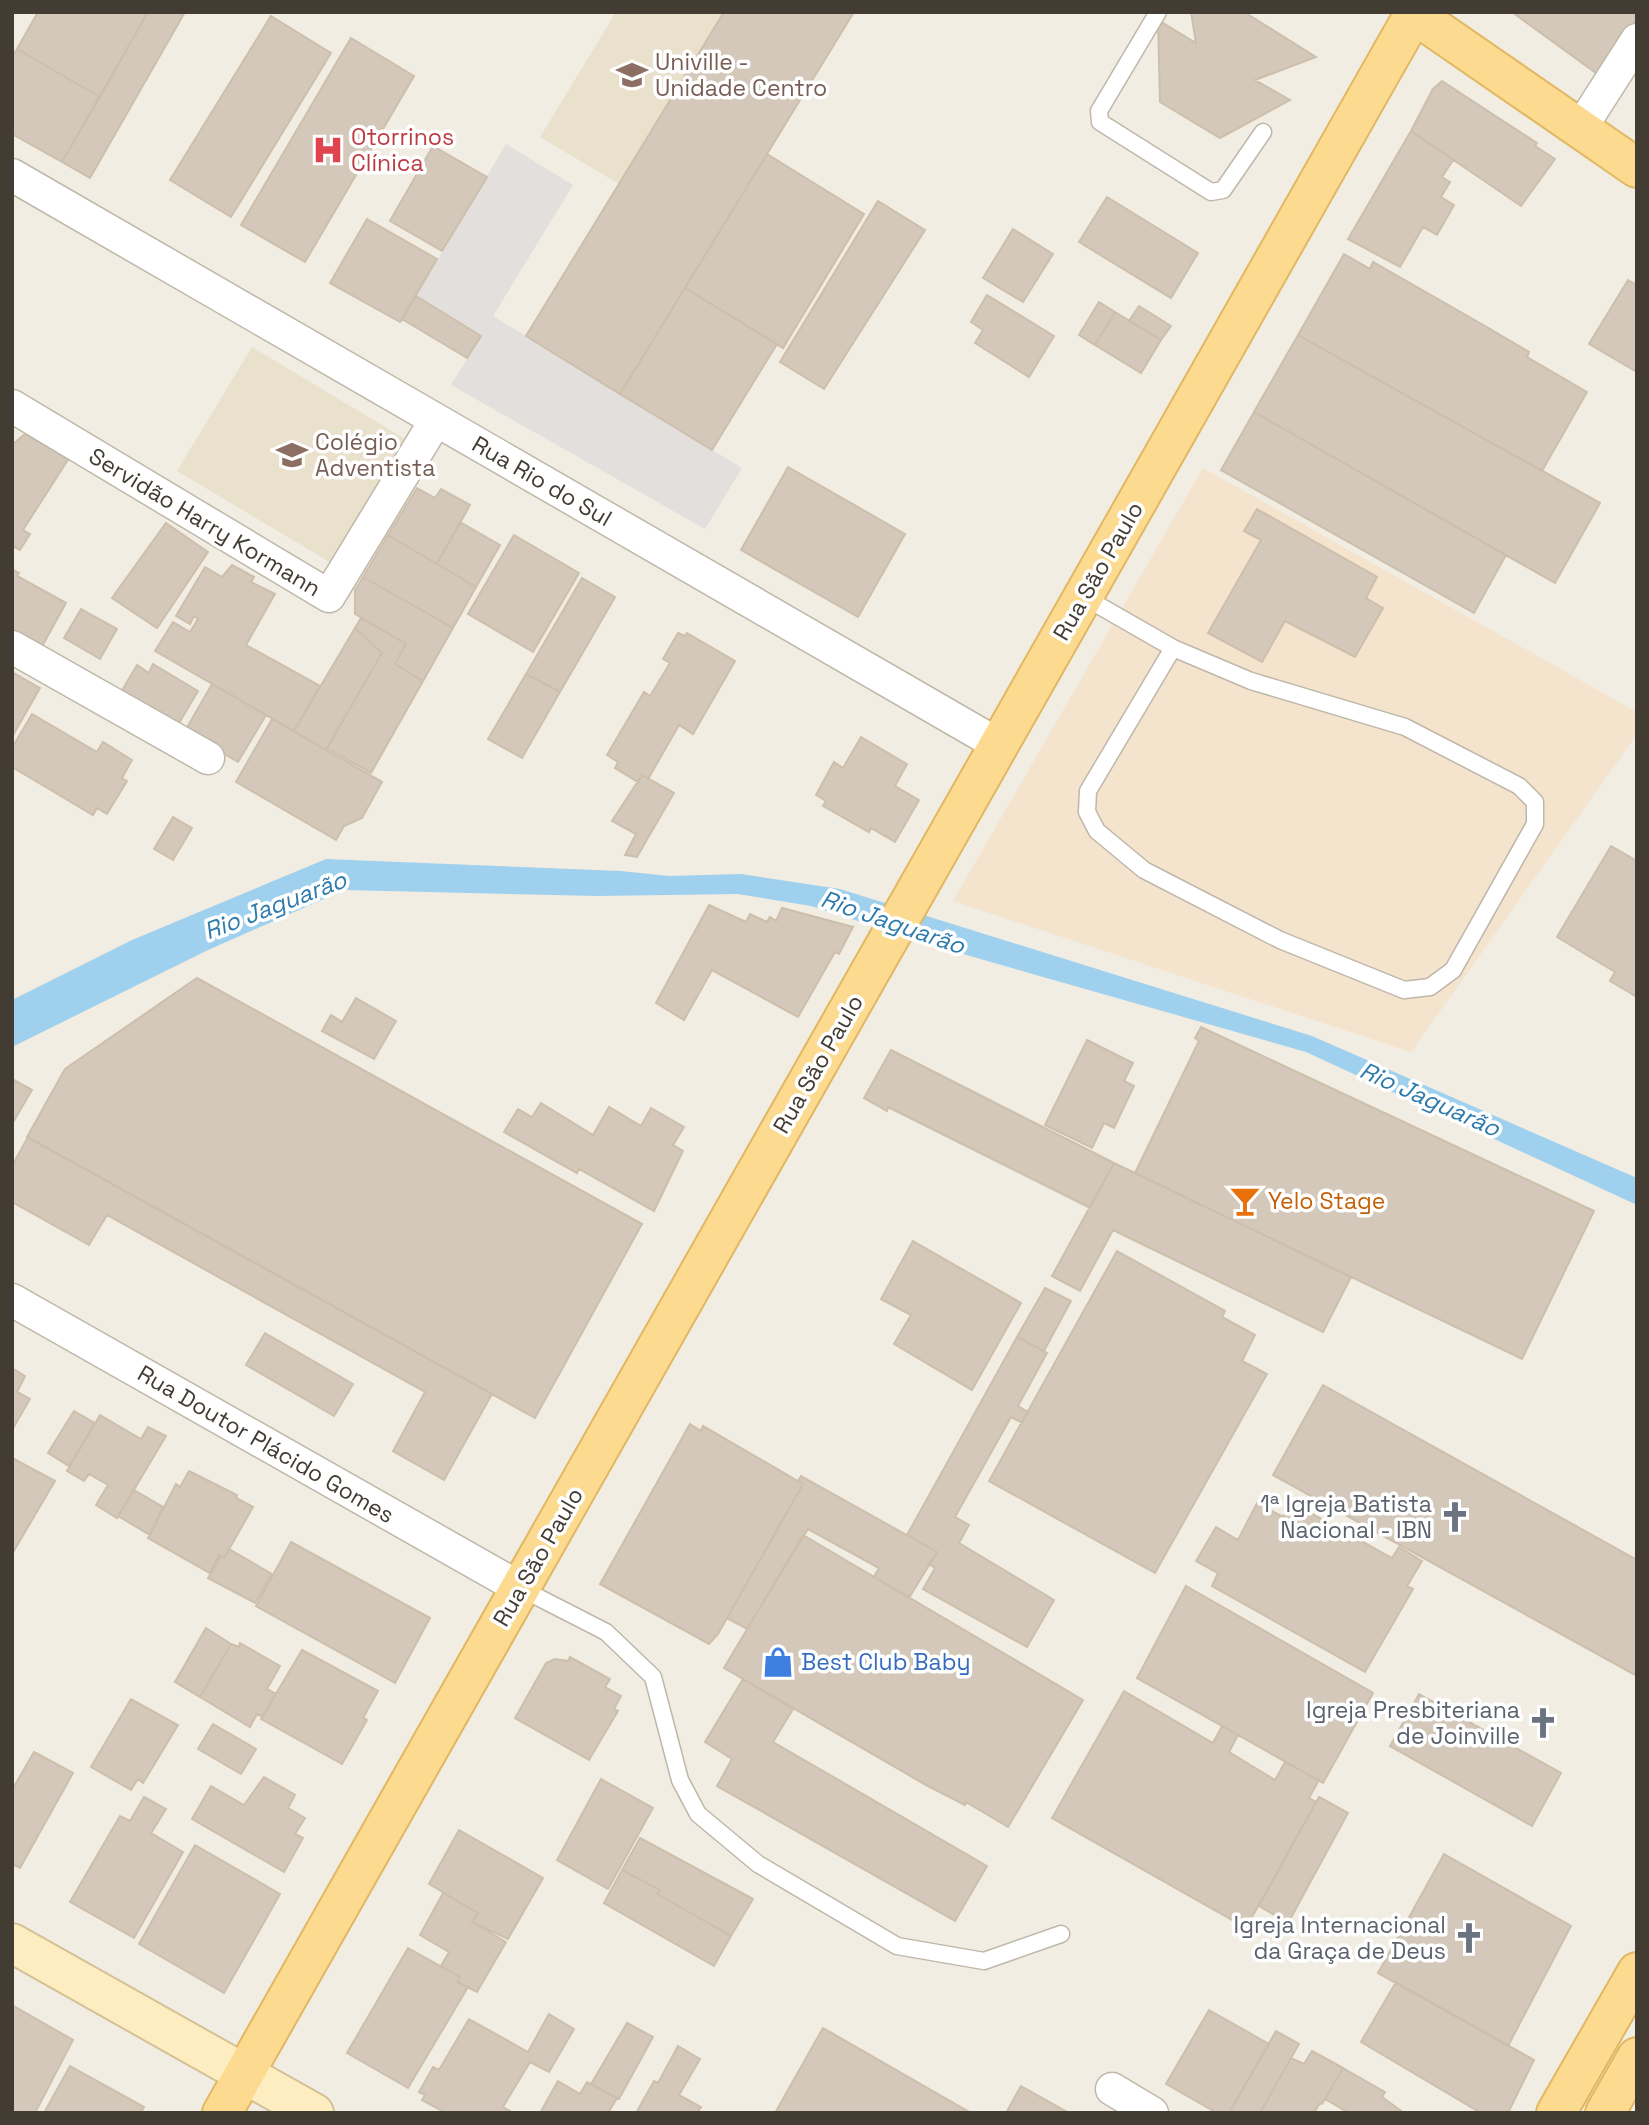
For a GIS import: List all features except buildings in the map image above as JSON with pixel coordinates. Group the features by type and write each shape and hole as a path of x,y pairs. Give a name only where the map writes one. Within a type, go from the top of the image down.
{"main road":[{"path":"1413,13 1637,168"},
{"name":"Rua São Paulo","path":"222,2113 1413,13"},
{"path":"12,1943 314,2113"},
{"path":"1556,2113 1637,1972"},
{"path":"1605,2113 1637,2057"}],"street":[{"path":"1580,129 1637,40"},
{"name":"Rua Rio do Sul","path":"12,174 999,745"},
{"name":"Servidão Harry Kormann","path":"12,406 329,596 436,419"},
{"path":"12,647 208,758"},
{"name":"Rua Doutor Plácido Gomes","path":"12,1300 520,1588"},
{"path":"1112,2089 1152,2113"}],"lane":[{"path":"1158,12 1099,111 1100,122 1211,192 1223,190 1263,132"},
{"path":"1084,597 1173,648 1251,681 1405,727 1519,786 1535,802 1535,824 1453,970 1430,987 1404,990 1355,973 1209,905 1144,870 1097,831 1087,812 1088,791 1173,648"},
{"path":"520,1588 606,1632 653,1676 680,1780 698,1814 758,1864 821,1904 897,1946 984,1961 1061,1934"}],"shaded area":[{"name":"Univille - Unidade Centro","path":"616,12 724,12 619,184 540,137"},
{"path":"506,144 573,185 493,316 742,468 705,529 451,385 481,336 416,296"},
{"name":"Colégio Adventista","path":"252,347 407,440 333,564 177,471"},
{"path":"1203,468 1637,712 1637,734 1411,1052 953,901"}],"water":[{"name":"Rio Jaguarão","path":"326,859 621,871 669,876 741,874 840,889 1312,1036 1637,1178 1637,1205 1306,1052 949,950 811,906 738,894 597,896 344,890 208,950 12,1047 12,1000 132,940"}],"place":[{"name":"Univille - Unidade Centro","path":"632,75"},
{"name":"Otorrinos Clínica","path":"328,150"},
{"name":"Colégio Adventista","path":"292,455"},
{"name":"Yelo Stage","path":"1245,1201"},
{"name":"1ª Igreja Batista Nacional - IBN","path":"1455,1517"},
{"name":"Best Club Baby","path":"778,1662"},
{"name":"Igreja Presbiteriana de Joinville","path":"1543,1723"},
{"name":"Igreja Internacional da Graça de Deus","path":"1469,1938"}]}
